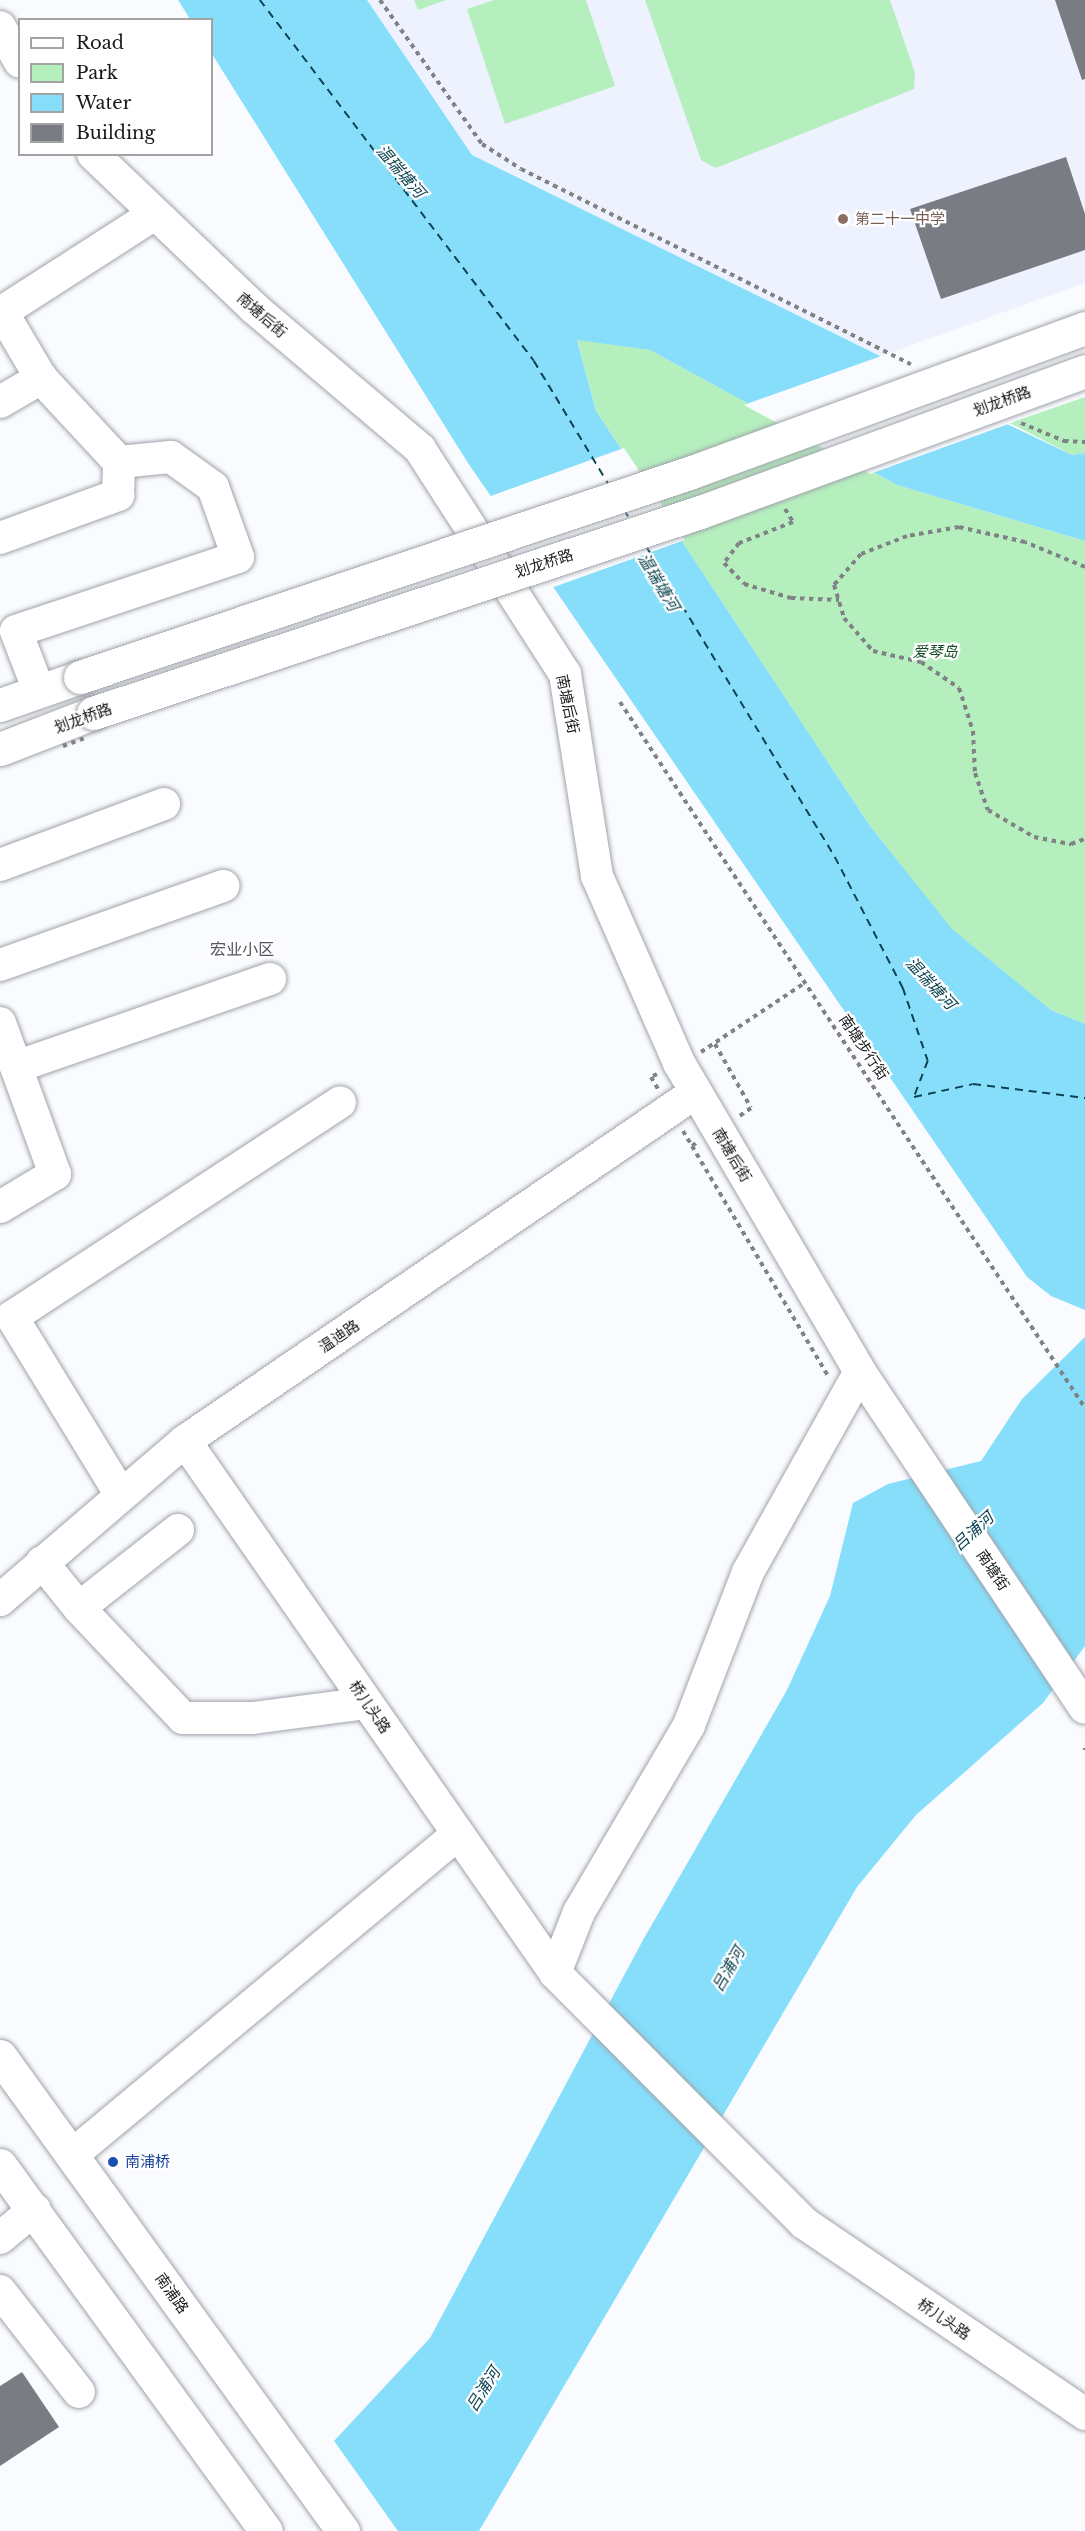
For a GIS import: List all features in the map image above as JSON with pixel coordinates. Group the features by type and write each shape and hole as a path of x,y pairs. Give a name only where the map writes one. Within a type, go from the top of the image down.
{"main road":[{"path":"0,705 689,472 1085,328"},
{"name":"划龙桥路","path":"0,749 93,713 700,512 1085,371"},
{"name":"南浦路","path":"0,2056 283,2451 343,2531"},
{"path":"0,2165 35,2209 266,2531"}],"street":[{"path":"0,27 18,58"},
{"name":"南塘后街","path":"95,156 153,215 420,449 565,674 597,876 679,1063 682,1101 860,1372"},
{"path":"0,538 118,495 119,462 41,378 1,311 153,215"},
{"path":"0,402 41,378"},
{"path":"39,692 16,631 238,557 213,487 171,456 119,462"},
{"path":"0,865 164,804"},
{"path":"0,965 223,886"},
{"path":"16,1067 270,979"},
{"path":"0,1023 55,1174 0,1207"},
{"name":"温迪路","path":"0,1600 185,1441 682,1101"},
{"path":"121,1495 6,1322 340,1102"},
{"path":"555,1973 579,1912 689,1725 748,1572 860,1372"},
{"name":"南塘街","path":"860,1372 1085,1708"},
{"name":"桥儿头路","path":"185,1441 555,1973 804,2223 1085,2414"},
{"path":"79,1608 178,1530"},
{"path":"42,1562 79,1608 183,1718 253,1718 367,1703"},
{"path":"72,2155 458,1834"},
{"path":"0,2238 35,2209"},
{"path":"0,2291 78,2392"}],"path":[{"path":"381,0 482,144 531,174 922,370"},
{"path":"1010,417 1064,441 1085,442"},
{"path":"793,522 739,543 724,563 744,584 791,598 839,600"},
{"path":"1085,567 1025,542 959,527 907,536 861,554 834,585 844,618 873,651 921,662 959,688 974,731 975,773 988,810 1034,837 1071,844 1085,839"},
{"name":"南塘步行街","path":"620,702 1085,1408"},
{"path":"806,982 715,1044 651,1077 682,1101 705,1138 844,1403"},
{"path":"705,1138 752,1108 715,1044"}],"shaded area":[{"name":"第二十一中学","path":"367,0 1085,0 1085,283 881,356 472,155"}],"green space":[{"path":"414,0 446,0 418,10"},
{"path":"494,0 586,0 615,86 505,124 467,9"},
{"path":"645,0 890,0 915,73 914,89 716,168 701,160"},
{"name":"爱琴岛","path":"577,339 650,350 897,485 1085,541 1085,1024 1051,1010 951,929 870,826 596,411"},
{"path":"1085,397 1085,453 1072,455 1010,423"}],"water":[{"name":"温瑞塘河","path":"178,0 367,0 472,155 880,356 923,384 1072,455 1085,453 1085,541 897,485 650,350 577,340 596,411 870,826 952,929 1051,1010 1085,1024 1085,1310 1051,1296 1027,1277 468,463 213,56 213,18 189,18"},
{"name":"吕浦河","path":"1085,1337 1085,1646 1043,1703 916,1815 857,1887 479,2531 250,2531 430,2338 643,1940 786,1692 830,1596 853,1503 888,1484 981,1461 1022,1399"}],"pier":[{"path":"884,355 924,381 1014,422 870,474 744,405"},
{"path":"624,448 685,540 551,588 488,497"},
{"path":"332,2438 398,2531 247,2531 248,2529"}],"building":[{"path":"1055,0 1085,0 1085,79 1082,80"},
{"path":"1066,157 1085,214 1085,250 941,299 910,209"},
{"path":"22,2372 59,2427 0,2466 0,2386"}],"ferry route":[{"path":"260,0 534,361 608,483"},
{"path":"624,510 630,519"},
{"path":"646,546 835,857 903,988 928,1061 914,1097 973,1084 1085,1098"}],"place":[{"name":"第二十一中学","path":"843,219"},
{"name":"南浦桥","path":"113,2162"}],"district":[{"name":"宏业小区","path":"242,949"}]}
